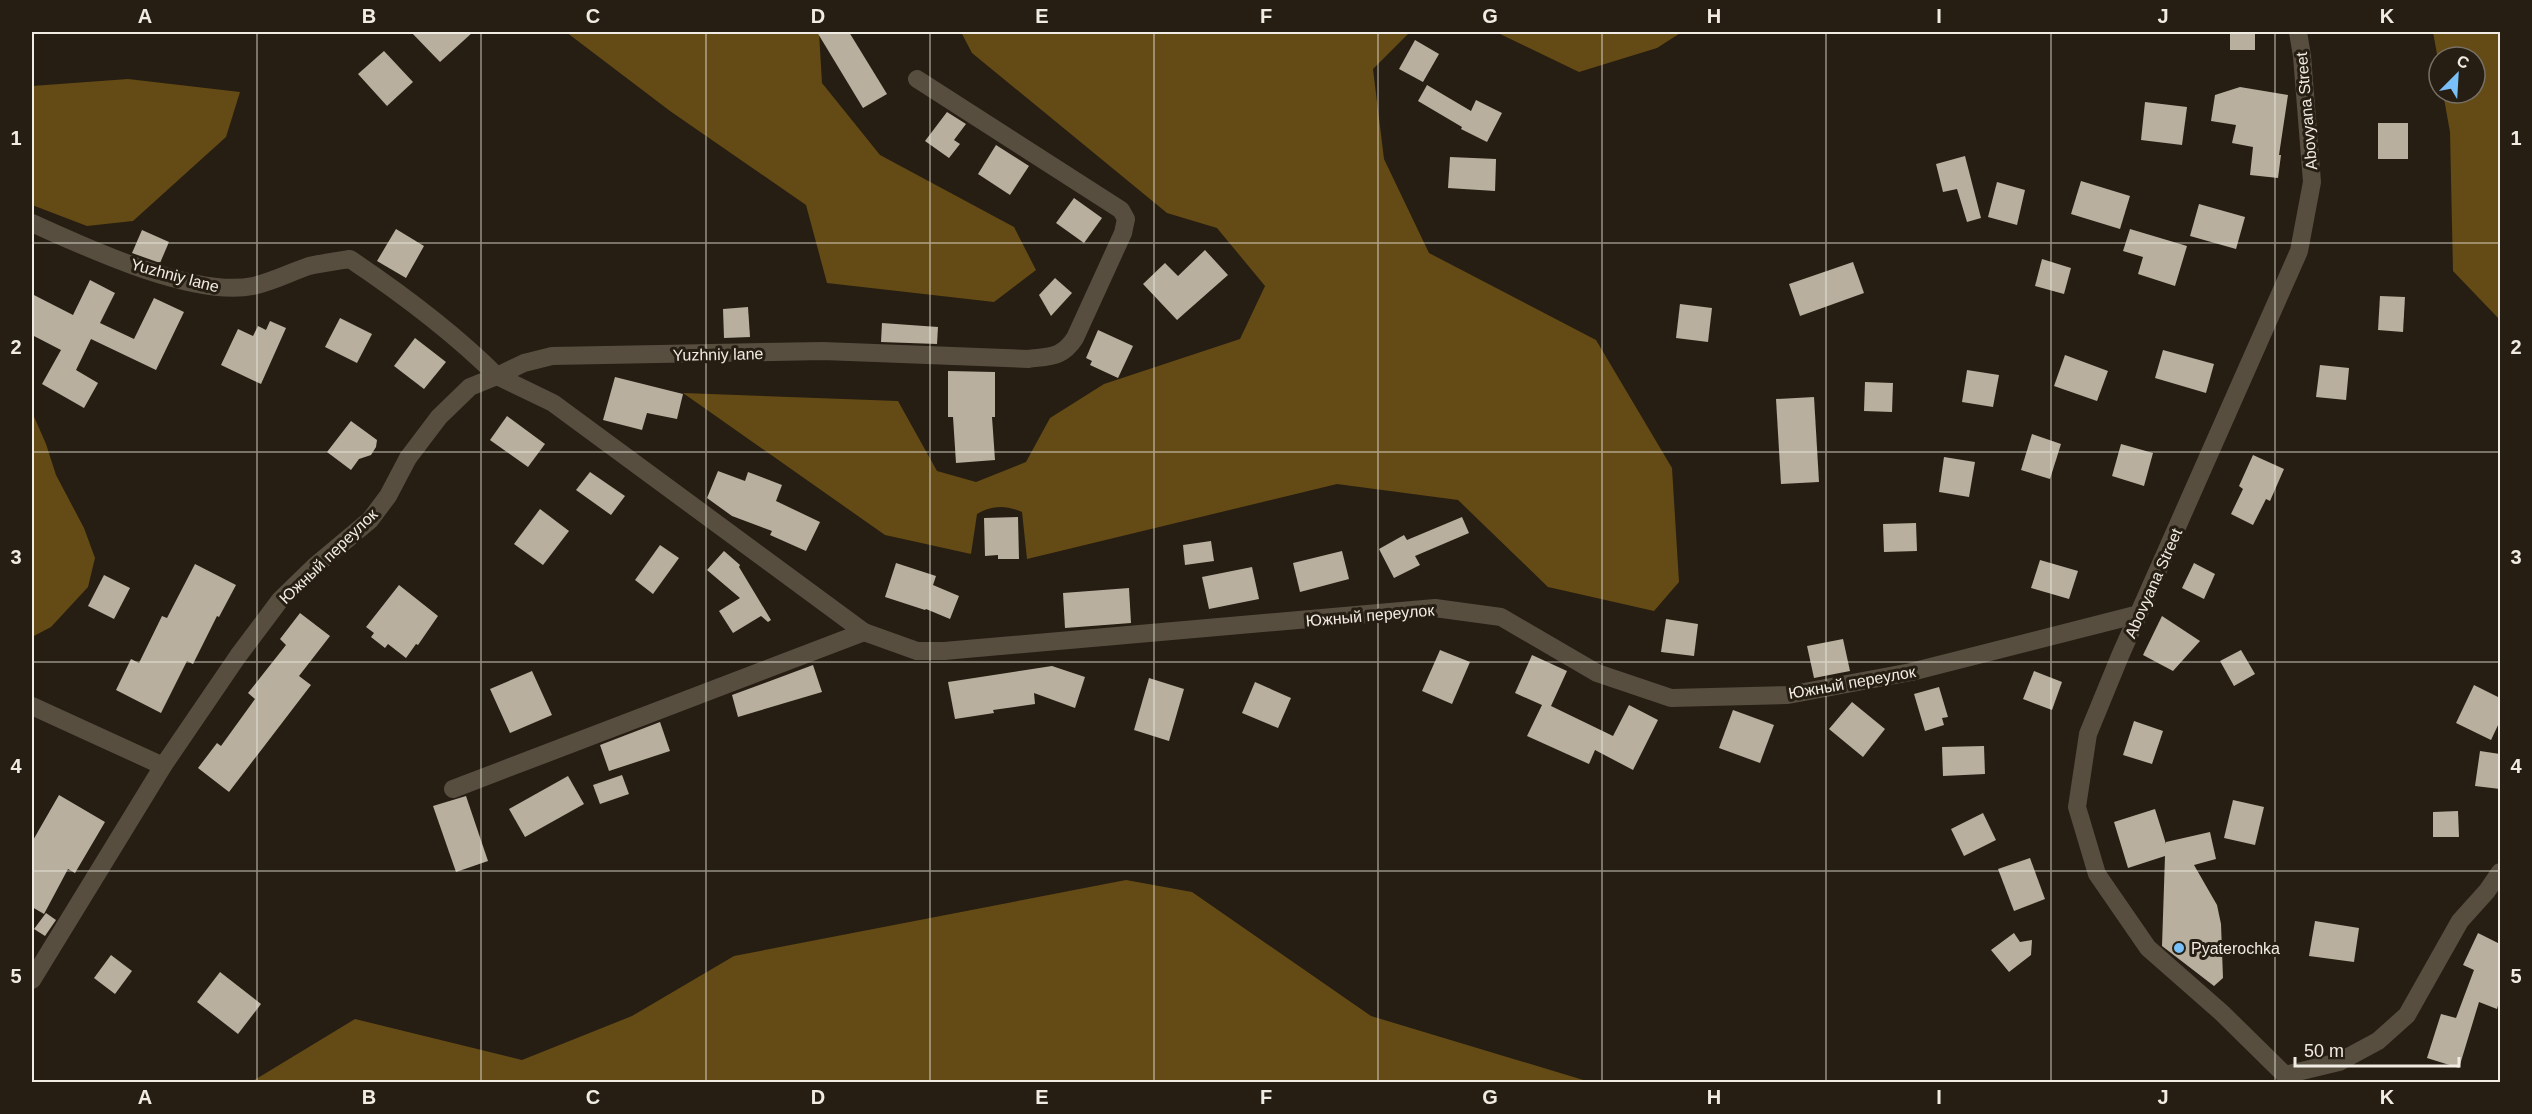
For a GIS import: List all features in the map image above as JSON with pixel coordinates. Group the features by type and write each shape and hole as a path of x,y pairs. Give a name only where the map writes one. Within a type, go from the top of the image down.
{"street":[{"name":"Abovyana Street","path":"2288,1079 2222,1013 2148,948 2097,874 2077,807 2088,734 2299,251 2312,182 2298,32"},
{"name":"Yuzhniy lane","path":"32,223 99,254 219,289 253,286 312,266 350,259 469,348 497,376 524,363 552,356 823,351 1028,359 1058,355 1067,349 1100,284 1123,232 1126,219 1121,210 916,80"},
{"name":"Южный переулок","path":"32,980 163,766 238,656 280,600 315,566 370,520 388,496 408,458 439,417 470,387 497,376 553,403 864,632 917,651 944,651 1435,608 1501,617 1597,673 1671,698 1788,695 1911,672 2139,614"},
{"path":"453,789 864,632"},
{"path":"32,706 163,766"},
{"path":"2288,1079 2338,1062 2378,1041 2407,1015 2460,921 2487,891 2500,872"}],"shaded area":[{"path":"566,32 819,32 822,83 880,155 1014,227 1036,270 994,302 827,283 806,205 670,111"},
{"path":"961,32 1410,32 1373,69 1384,159 1429,253 1596,340 1672,468 1679,582 1654,611 1548,587 1458,500 1337,484 1027,559 1022,512 1005,507 994,508 977,514 971,554 885,535 683,393 898,401 937,471 976,482 1026,462 1050,418 1104,384 1240,339 1265,286 1217,228 1167,213 972,53"},
{"path":"1496,32 1682,32 1657,48 1579,72"},
{"path":"2433,32 2500,32 2500,320 2453,271 2450,132 2445,105 2487,105 2487,45 2435,45"},
{"path":"128,79 240,92 226,137 133,221 87,226 32,205 32,86"},
{"path":"32,412 56,475 84,528 95,558 88,587 51,627 32,637"},
{"path":"1126,880 1192,892 1371,1016 1590,1082 251,1082 355,1019 522,1060 632,1016 734,956"}],"building":[{"path":"411,32 473,32 440,62"},
{"path":"817,32 849,32 887,94 863,108"},
{"path":"2230,32 2255,32 2255,50 2230,50"},
{"path":"1415,40 1439,54 1423,82 1399,69"},
{"path":"384,51 413,82 387,106 358,74"},
{"path":"1427,85 1471,111 1476,100 1502,113 1487,142 1461,129 1462,127 1418,101"},
{"path":"2240,87 2288,95 2278,178 2250,175 2253,147 2232,143 2236,125 2211,121 2215,95"},
{"path":"2145,102 2187,107 2182,145 2141,140"},
{"path":"947,112 966,124 954,140 960,144 949,158 925,141"},
{"path":"2378,123 2408,123 2408,159 2378,159"},
{"path":"996,145 1029,166 1010,195 978,174"},
{"path":"1965,156 1981,218 1967,222 1957,189 1943,192 1936,164"},
{"path":"1450,157 1496,159 1495,191 1448,188"},
{"path":"2081,181 2130,196 2120,229 2071,214"},
{"path":"1997,182 2025,190 2017,225 1988,217"},
{"path":"1074,198 1102,218 1084,243 1056,223"},
{"path":"2199,204 2245,217 2236,249 2190,236"},
{"path":"396,229 424,246 406,278 377,261"},
{"path":"2130,229 2187,246 2175,286 2138,274 2143,257 2123,251"},
{"path":"142,230 169,242 160,263 132,253"},
{"path":"1205,250 1228,275 1177,320 1143,284 1165,263 1178,276"},
{"path":"2042,259 2071,268 2064,294 2035,286"},
{"path":"1853,262 1864,293 1800,316 1789,284"},
{"path":"1055,278 1072,293 1051,316 1039,295"},
{"path":"90,280 115,293 100,323 134,339 154,298 184,312 156,370 91,339 76,370 98,383 84,408 42,384 61,350 32,335 32,294 73,315"},
{"path":"2380,296 2405,297 2403,332 2378,330"},
{"path":"1680,304 1712,308 1708,342 1676,338"},
{"path":"748,307 750,337 724,338 723,309"},
{"path":"340,318 372,334 357,363 325,347"},
{"path":"270,321 286,328 261,384 221,365 238,329 253,336 258,326 266,330"},
{"path":"882,323 938,327 937,344 881,342"},
{"path":"1098,330 1133,346 1118,378 1090,365 1092,361 1086,358"},
{"path":"415,338 446,362 424,389 394,366"},
{"path":"2163,350 2214,364 2206,393 2155,378"},
{"path":"2065,355 2108,371 2097,401 2054,386"},
{"path":"2320,365 2349,368 2346,400 2316,397"},
{"path":"1967,370 1999,375 1993,407 1962,402"},
{"path":"948,371 995,372 995,417 992,417 995,460 956,463 953,417 948,417"},
{"path":"615,377 683,394 677,419 647,413 642,430 603,420"},
{"path":"1865,382 1893,383 1892,412 1864,411"},
{"path":"1814,397 1819,482 1781,484 1776,399"},
{"path":"507,416 545,444 528,467 490,440"},
{"path":"351,421 377,440 371,455 359,459 351,470 327,452"},
{"path":"2032,434 2061,444 2050,479 2021,470"},
{"path":"2121,444 2153,453 2144,486 2112,476"},
{"path":"2253,455 2284,469 2270,501 2266,499 2253,525 2231,514 2243,489 2239,486"},
{"path":"1944,457 1975,462 1969,497 1939,492"},
{"path":"718,471 745,481 748,472 782,485 776,501 820,522 806,551 770,535 772,531 732,516 707,498"},
{"path":"590,472 625,496 611,515 576,490"},
{"path":"540,509 569,531 543,565 514,544"},
{"path":"1018,517 1019,559 998,559 998,555 985,556 984,518"},
{"path":"1462,517 1469,533 1415,556 1420,565 1394,578 1379,549 1404,535 1407,540"},
{"path":"1916,523 1917,551 1884,552 1883,524"},
{"path":"1211,541 1214,561 1185,565 1183,545"},
{"path":"660,545 679,558 653,594 635,580"},
{"path":"724,551 740,565 739,567 771,620 768,622 761,616 733,633 719,611 740,598 707,570"},
{"path":"1342,551 1349,579 1300,592 1293,563"},
{"path":"2040,560 2078,571 2069,599 2031,588"},
{"path":"896,563 936,576 933,585 959,596 950,619 885,597"},
{"path":"2194,563 2215,574 2204,599 2182,588"},
{"path":"195,564 236,585 219,617 217,616 193,664 187,661 161,713 116,690 131,659 139,663 162,616 167,618"},
{"path":"1252,567 1259,599 1209,609 1202,577"},
{"path":"104,575 130,588 114,619 88,606"},
{"path":"399,585 438,616 406,658 388,644 385,648 371,637 374,633 366,627"},
{"path":"1129,588 1131,623 1065,628 1063,593"},
{"path":"300,613 330,636 299,676 311,685 229,792 198,768 217,743 221,746 255,699 248,693 286,645 280,639"},
{"path":"2162,616 2200,641 2173,671 2143,655"},
{"path":"1666,619 1698,624 1694,656 1661,652"},
{"path":"1843,639 1850,671 1814,678 1807,646"},
{"path":"1440,650 1470,662 1452,704 1422,691"},
{"path":"2241,650 2255,674 2234,686 2220,661"},
{"path":"1532,655 1567,671 1551,706 1613,736 1629,705 1658,720 1633,770 1595,750 1589,764 1527,736 1542,705 1515,693"},
{"path":"813,665 822,692 738,717 732,695"},
{"path":"1052,666 1085,677 1075,708 1034,693 1035,704 993,710 994,713 955,719 948,682"},
{"path":"532,671 552,715 510,733 490,689"},
{"path":"2034,671 2062,682 2052,710 2023,699"},
{"path":"1149,678 1184,689 1169,741 1134,730"},
{"path":"1255,682 1291,698 1278,728 1242,713"},
{"path":"2474,685 2500,698 2500,721 2491,740 2456,723"},
{"path":"1939,687 1948,717 1942,718 1944,725 1925,731 1914,694"},
{"path":"1852,702 1885,729 1863,757 1829,729"},
{"path":"1733,710 1774,725 1760,763 1719,748"},
{"path":"2134,721 2163,731 2152,764 2123,755"},
{"path":"660,722 670,751 609,771 600,745"},
{"path":"1984,746 1985,774 1943,776 1942,747"},
{"path":"2480,751 2500,754 2500,789 2475,786"},
{"path":"622,775 629,794 600,804 593,785"},
{"path":"568,776 584,804 525,837 509,809"},
{"path":"59,795 105,822 75,873 68,869 44,914 32,907 32,842"},
{"path":"466,796 488,861 456,872 433,806"},
{"path":"2233,800 2264,807 2255,845 2224,838"},
{"path":"2155,809 2166,844 2166,842 2210,832 2216,859 2194,865 2217,905 2221,924 2223,978 2214,986 2162,946 2165,856 2128,868 2114,822"},
{"path":"2458,811 2459,837 2433,837 2433,812"},
{"path":"1983,813 1996,840 1964,856 1951,829"},
{"path":"2030,858 2045,899 2014,911 1998,869"},
{"path":"46,913 56,920 45,936 34,929"},
{"path":"2315,921 2359,928 2354,962 2309,956"},
{"path":"2014,933 2020,942 2032,940 2031,955 2009,972 1991,950"},
{"path":"2478,933 2500,944 2500,999 2497,1009 2479,1002 2459,1068 2427,1058 2441,1014 2456,1018 2474,970 2463,965"},
{"path":"111,955 132,971 115,994 94,978"},
{"path":"220,972 261,1004 238,1034 197,1002"}],"place":[{"name":"Pyaterochka","path":"2179,948"}]}
